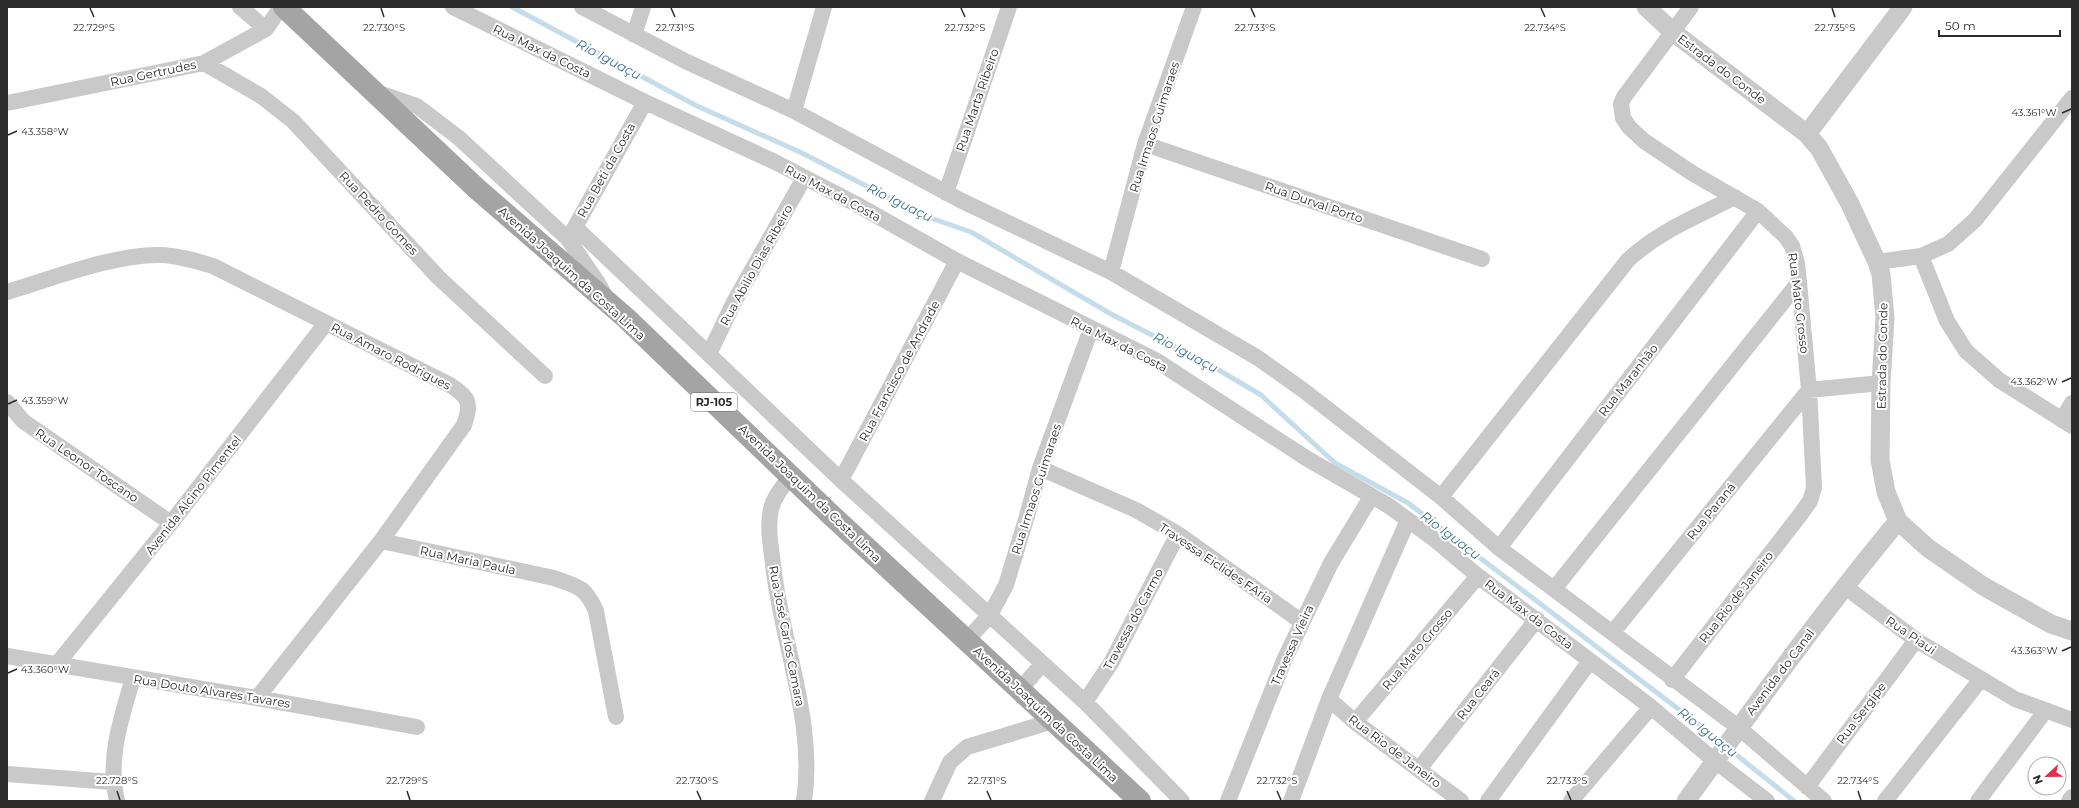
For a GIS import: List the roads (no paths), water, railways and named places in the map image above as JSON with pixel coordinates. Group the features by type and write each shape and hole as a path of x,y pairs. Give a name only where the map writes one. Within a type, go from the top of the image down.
{"main road":[{"name":"Avenida Joaquim da Costa Lima","path":"284,7 343,64 376,92 476,188 608,302 791,476 1140,801"}],"street":[{"path":"240,7 266,29"},
{"name":"Rua Gertrudes","path":"7,103 204,62 266,29 281,7"},
{"name":"Rua Max da Costa","path":"453,7 645,102 775,162 856,204 957,261 1157,361 1306,458 1371,497 1389,506 1478,576 1537,619 1651,707 1767,801"},
{"path":"582,7 685,61 794,111 946,193 1110,272 1258,358 1303,390 1441,497 1499,548 1613,632 1672,680 1737,729 1824,801"},
{"path":"634,35 643,7"},
{"path":"794,111 824,7"},
{"name":"Rua Marta Ribeiro","path":"946,193 1008,7"},
{"name":"Rua Irmaos Guimaraes","path":"1110,272 1145,144 1194,7"},
{"name":"Estrada do Conde","path":"1646,7 1673,32 1807,134 1819,148 1850,204 1877,262 1880,274 1885,318 1880,460 1886,492 1898,520 1928,548 1983,586 2051,624 2072,631"},
{"name":"Rua Mato Grosso","path":"1691,7 1624,97 1621,104 1623,118 1629,127 1644,142 1692,173 1758,211 1786,238 1792,246 1797,263 1809,390 1814,488 1810,501 1800,515"},
{"path":"1807,134 1903,7"},
{"name":"Rua Pedro Gomes","path":"204,62 261,96 293,121 439,278 545,376"},
{"path":"376,92 417,106 434,118 571,233 709,354 841,480 1085,702 1182,801"},
{"path":"1877,262 1921,256 1948,244 1975,220 2072,98"},
{"name":"Rua Beti da Costa","path":"571,233 645,102"},
{"name":"Rua Durval Porto","path":"1145,144 1482,260"},
{"name":"Rua Abilio Dias Ribeiro","path":"709,354 734,302 804,178"},
{"path":"1441,497 1628,260 1642,246 1664,232 1735,197"},
{"name":"Rua Maranhão","path":"1499,548 1758,211"},
{"path":"571,233 608,302"},
{"name":"Rua Amaro Rodrigues","path":"7,292 109,262 136,257 161,255 188,258 213,266 462,392 468,402 469,413 464,425 381,541 257,698"},
{"path":"1921,256 1948,321 1966,351 1999,380 2067,423 2072,403"},
{"name":"Rua Francisco de Andrade","path":"841,480 957,261"},
{"path":"1554,589 1799,282"},
{"name":"Avenida Alcino Pimentel","path":"57,664 171,523 326,323"},
{"name":"Rua Irmaos Guimaraes","path":"967,640 990,615 1006,585 1028,516 1040,468 1091,329"},
{"path":"1809,390 1882,383"},
{"name":"Rua Paraná","path":"1613,632 1809,390"},
{"name":"Rua Leonor Toscano","path":"7,402 23,421 171,523"},
{"name":"Travessa Eiclides FAria","path":"1040,468 1136,510 1178,534 1302,622"},
{"name":"Rua José Carlos Camara","path":"791,476 779,492 771,509 769,532 775,585 803,720 808,776 804,801"},
{"name":"Travessa Vieira","path":"1228,801 1277,677 1302,622 1331,563 1371,497"},
{"name":"Rua Rio de Janeiro","path":"1672,680 1800,515"},
{"path":"1291,801 1329,699 1408,520"},
{"name":"Avenida do Canal","path":"1716,760 1737,729 1844,586 1898,520"},
{"name":"Travessa do Carmo","path":"1085,702 1111,663 1178,534"},
{"name":"Rua Maria Paula","path":"381,541 554,578 581,588 589,596 596,611 616,717"},
{"name":"Rua Mato Grosso","path":"1355,722 1478,576"},
{"name":"Rua Piaui","path":"1844,586 1916,640 2015,699 2072,720"},
{"name":"Rua Ceará","path":"1419,769 1537,619"},
{"name":"Rua Sergipe","path":"1807,787 1916,640"},
{"name":"Rua Douto Alvares Tavares","path":"7,656 257,698 417,727"},
{"path":"1488,801 1590,661"},
{"path":"1020,690 1042,664"},
{"path":"116,801 112,782 118,730 132,678"},
{"path":"1885,801 1982,679"},
{"name":"Rua Rio de Janeiro","path":"1329,699 1355,722 1460,801"},
{"path":"1571,801 1651,707"},
{"path":"1978,801 2046,710"},
{"path":"932,801 950,762 967,747 1053,721"},
{"path":"1686,801 1716,760"},
{"path":"7,774 112,782"},
{"path":"2069,801 2072,797"}],"waterway":[{"name":"Rio Iguaçu","path":"512,7 697,106 802,153 925,216 971,232 1111,314 1212,366 1261,395 1335,463 1408,503 1698,724 1794,801"}]}
